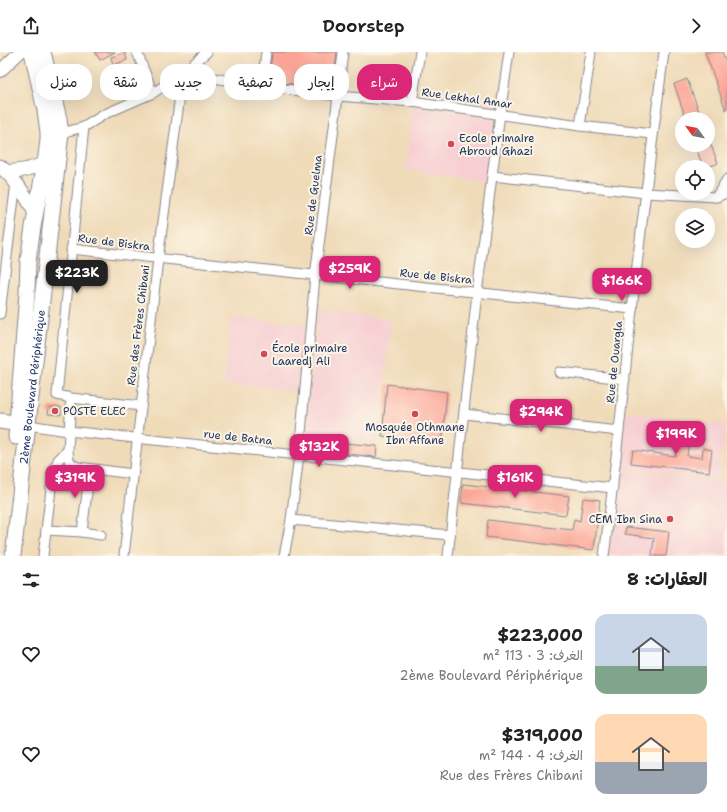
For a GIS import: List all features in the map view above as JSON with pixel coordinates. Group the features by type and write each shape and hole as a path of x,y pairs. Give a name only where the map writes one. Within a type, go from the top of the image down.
{"main road":[{"name":"2ème Boulevard Périphérique","path":"13,556 23,424 28,261 35,213 45,163 48,132 45,110 32,52"},
{"name":"2ème Boulevard Périphérique","path":"3,556 23,424 61,133 60,119 43,52"},
{"path":"3,168 16,172 27,170 45,163"},
{"path":"3,168 24,193 35,213"},
{"path":"0,421 23,424"}],"street":[{"path":"137,52 153,93"},
{"path":"193,64 206,52"},
{"path":"265,64 266,52"},
{"name":"Rue de Guelma","path":"342,64 343,52"},
{"path":"412,102 420,52"},
{"path":"448,556 477,293 509,52"},
{"path":"580,126 591,52"},
{"name":"Rue de Ouargla","path":"604,556 620,430 632,309 664,52"},
{"path":"0,71 18,53"},
{"path":"61,133 84,127 105,114 153,93 160,88"},
{"name":"Rue Lekhal Amar","path":"349,97 412,102 580,126 654,134"},
{"name":"Rue des Frères Chibani","path":"124,556 158,259 179,100"},
{"name":"Rue de Guelma","path":"284,556 291,520 299,455 315,276 337,100"},
{"path":"84,127 57,396 141,406"},
{"path":"492,176 646,193 716,197 727,193"},
{"path":"716,197 727,179"},
{"path":"0,314 16,182"},
{"name":"Rue de Biskra","path":"71,249 632,309"},
{"path":"559,372 625,379"},
{"path":"70,398 68,460 78,467 133,474"},
{"path":"464,414 620,430"},
{"name":"rue de Batna","path":"23,424 68,431 613,488"},
{"path":"43,556 53,472 58,460 68,450"},
{"path":"82,532 90,469"},
{"path":"291,520 450,535"},
{"path":"46,530 82,532 101,535"}],"shaded area":[{"name":"Ecole primaire Abroud Ghazi","path":"413,106 495,118 488,182 406,170"},
{"path":"317,310 392,320 377,444 320,438 319,452 303,451"},
{"name":"École primaire Laaredj Ali","path":"231,317 305,325 298,391 224,384"},
{"path":"626,412 725,424 718,480 619,468"},
{"name":"CEM Ibn Sina","path":"619,470 727,483 727,556 608,556"}],"building":[{"path":"95,52 115,52 100,60"},
{"path":"272,52 337,52 336,64 294,64 294,84 286,83 286,64 271,64"},
{"path":"705,52 722,52 727,66 727,110 726,110"},
{"path":"125,53 127,60 113,64 111,57"},
{"path":"687,79 699,112 684,112 674,84"},
{"path":"698,152 714,152 718,163 715,164 715,160 700,160"},
{"name":"Mosquée Othmane Ibn Affane","path":"387,384 447,392 442,443 382,436"},
{"name":"POSTE ELEC","path":"49,407 61,407 61,415 48,414"},
{"path":"679,424 691,425 687,456 702,458 703,448 712,450 709,472 631,463 633,450 675,456"},
{"path":"323,441 377,446 376,457 322,451"},
{"path":"463,484 569,496 566,515 461,503"},
{"path":"583,498 600,500 594,550 486,537 488,520 572,530 574,519 580,521"},
{"path":"626,527 669,532 666,556 652,556 654,538 625,534"}],"place":[{"name":"Ecole primaire Abroud Ghazi","path":"451,144"},
{"name":"École primaire Laaredj Ali","path":"264,354"},
{"name":"POSTE ELEC","path":"55,411"},
{"name":"Mosquée Othmane Ibn Affane","path":"415,414"},
{"name":"CEM Ibn Sina","path":"670,519"}]}
